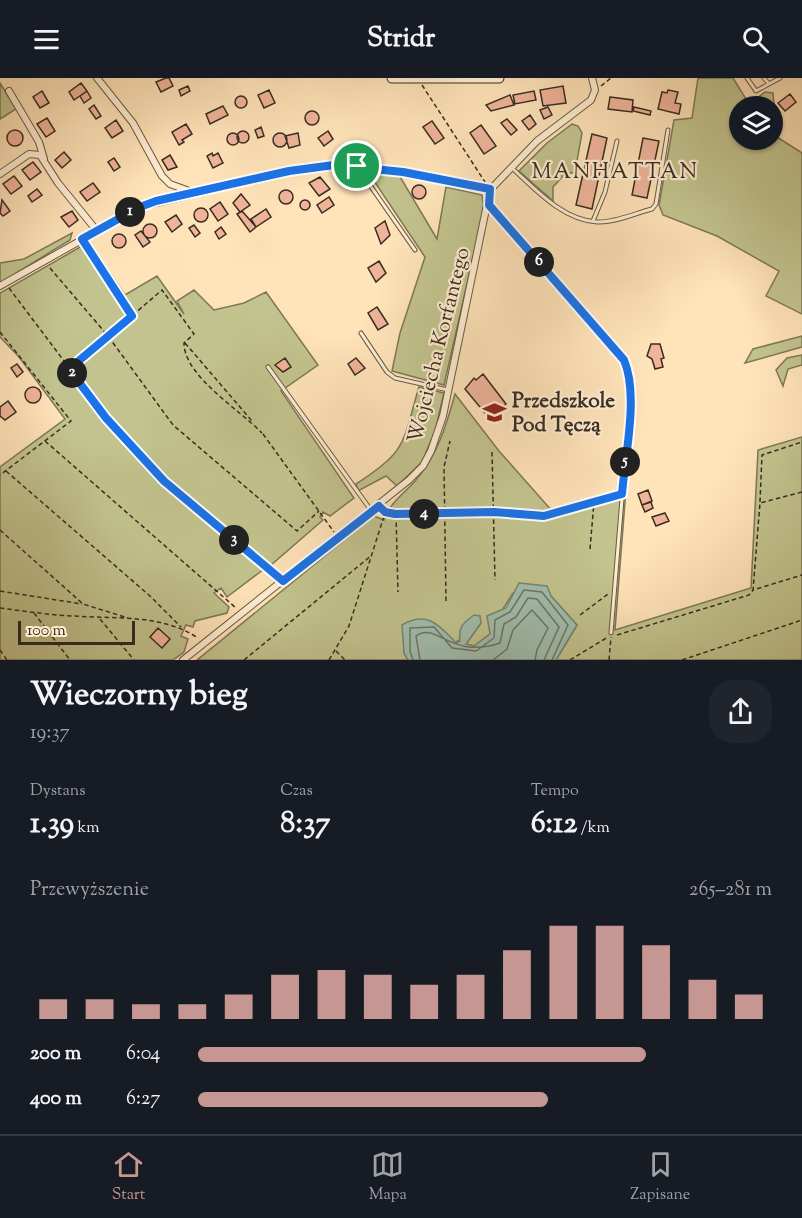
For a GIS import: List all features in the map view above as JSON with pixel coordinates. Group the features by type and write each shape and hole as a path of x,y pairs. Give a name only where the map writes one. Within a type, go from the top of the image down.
{"main road":[{"path":"392,78 499,78"}],"street":[{"path":"97,78 133,123 162,176 170,184 193,192"},
{"path":"2,284 140,207 193,192 289,171 334,165 357,166 403,172 490,189 537,141 591,100 595,90 592,78"},
{"path":"9,91 39,142 45,162"},
{"path":"0,174 32,153 40,156 96,231"},
{"name":"Wojciecha Korfantego","path":"183,660 379,506 423,466 438,434 489,205 490,189"}],"lane":[{"path":"747,78 756,91 780,78"},
{"path":"764,78 769,84"},
{"path":"512,168 550,203 599,223 652,209 656,204 668,130"},
{"path":"593,221 605,192 617,141"},
{"path":"357,166 415,250"},
{"path":"489,205 624,360 630,374 630,401 611,633"},
{"path":"361,333 387,372 395,378 448,390"},
{"path":"268,367 371,512"}],"path":[{"path":"419,79 490,189"},
{"path":"82,239 132,316"},
{"path":"43,260 108,336 173,424 297,531 319,511"},
{"path":"2,284 106,418 164,481 283,581"},
{"path":"69,369 162,290 194,334 184,343"},
{"path":"0,332 71,421 0,475"},
{"path":"184,343 262,433 338,537"},
{"path":"184,343 188,362 205,382 262,433"},
{"path":"45,441 241,614"},
{"path":"446,601 444,467 450,441"},
{"path":"611,633 617,635 749,595 753,590 762,454 802,442"},
{"path":"492,452 495,580"},
{"path":"6,471 150,596 181,627 204,643"},
{"path":"760,503 802,492"},
{"path":"379,506 385,512 395,514 494,512 544,516 622,494"},
{"path":"590,549 594,502"},
{"path":"329,660 349,626 385,512"},
{"path":"395,514 398,592"},
{"path":"0,530 83,604"},
{"path":"244,660 373,554"},
{"path":"753,590 802,575"},
{"path":"580,615 614,590"},
{"path":"0,591 83,604 129,619"},
{"path":"0,608 129,619 181,627"},
{"path":"33,612 70,660"},
{"path":"100,618 134,660"},
{"path":"682,660 802,620"},
{"path":"570,660 611,633"},
{"path":"609,660 611,633"},
{"path":"0,650 7,660"},
{"path":"336,651 345,660"}],"green space":[{"path":"698,78 733,78 744,96 729,96 729,150 783,150 783,141 802,153 802,314 766,296 779,271 717,236 663,215 659,205 674,120 692,118"},
{"path":"0,83 16,109 0,119"},
{"path":"765,92 773,93 773,96 760,96"},
{"path":"572,124 578,126 582,133 575,172 564,175 553,187 553,201 519,171 547,143"},
{"path":"368,172 399,175 437,239 446,187 482,195 484,209 444,385 392,371 400,333 425,257"},
{"path":"72,233 70,240 0,283 0,263 24,259"},
{"path":"88,240 125,295 157,276 184,314 177,301 194,290 214,310 244,303 266,292 318,365 281,391 354,498 330,516 323,512 320,517 323,520 271,565 260,558 255,563 264,569 227,597 221,588 214,593 229,607 227,613 195,621 193,627 186,625 181,636 188,639 184,652 173,660 0,660 0,467 65,419 19,357 0,337 0,293 89,242"},
{"path":"802,336 802,347 745,363 753,349"},
{"path":"802,355 802,365 788,369 783,386 776,370 787,358"},
{"path":"419,387 444,393 435,431 422,462 397,486 386,476 358,491 356,484 386,462 401,444"},
{"path":"455,394 499,451 553,512 594,502 626,489 615,630 751,588 758,450 802,437 802,660 556,660 577,625 551,596 513,593 491,628 490,634 474,646 466,644 481,623 455,643 404,653 408,660 197,660 374,516 384,520 394,503 424,470 436,450"}],"water":[{"path":"519,583 547,586 551,596 577,625 556,660 408,660 404,653 402,625 419,619 433,622 456,643 460,641 460,632 464,623 474,615 480,616 481,623 466,644 474,646 490,634 487,616 506,608"}],"building":[{"path":"169,78 173,86 161,92 156,82"},
{"path":"81,83 87,91 74,100 69,92"},
{"path":"188,86 190,91 181,96 179,90"},
{"path":"563,86 566,103 543,106 540,90"},
{"path":"269,90 275,103 264,108 258,95"},
{"path":"668,90 678,92 675,103 681,104 679,114 658,109 662,92 667,93"},
{"path":"42,91 49,103 40,108 33,97"},
{"path":"87,91 91,98 84,103 80,96"},
{"path":"534,91 536,100 515,104 513,95"},
{"path":"790,94 796,102 785,111 783,99"},
{"path":"510,95 514,105 491,111 486,105"},
{"path":"243,96 247,102 243,108 239,108 235,100"},
{"path":"610,97 633,100 632,112 608,109"},
{"path":"94,105 101,116 96,119 89,109"},
{"path":"223,106 228,115 210,124 206,114"},
{"path":"548,107 552,115 544,119 540,110"},
{"path":"634,107 651,111 650,115 633,111"},
{"path":"312,111 317,113 319,118 317,123 312,125 307,123 305,118 307,113"},
{"path":"530,115 536,124 529,130 522,121"},
{"path":"47,118 55,131 46,137 37,124"},
{"path":"507,119 517,130 511,135 501,123"},
{"path":"116,120 123,131 112,138 105,128"},
{"path":"432,121 444,138 435,144 423,127"},
{"path":"186,124 192,134 182,140 184,142 179,145 172,132"},
{"path":"481,125 496,146 484,154 470,133"},
{"path":"261,127 264,136 258,138 255,130"},
{"path":"12,130 18,130 23,138 21,144 12,146 7,141 7,135"},
{"path":"243,131 249,137 243,143 237,137"},
{"path":"328,131 333,139 324,146 318,138"},
{"path":"233,133 239,139 233,145 227,139"},
{"path":"280,133 285,135 287,140 285,145 280,147 275,145 273,140 275,135"},
{"path":"298,133 300,145 289,148 285,136"},
{"path":"592,134 607,138 592,209 576,205"},
{"path":"643,138 659,141 647,198 632,195"},
{"path":"64,152 71,160 62,168 55,160"},
{"path":"212,153 213,156 218,153 223,163 213,168 207,156"},
{"path":"170,155 177,167 168,170 162,160"},
{"path":"114,158 120,167 114,171 108,162"},
{"path":"33,162 41,172 30,180 22,170"},
{"path":"14,176 22,186 11,194 3,184"},
{"path":"320,177 330,189 319,196 309,183"},
{"path":"93,183 100,192 87,201 80,192"},
{"path":"416,185 422,185 426,192 422,199 416,199 412,195 412,189"},
{"path":"37,189 42,195 32,202 28,196"},
{"path":"286,190 291,192 293,197 291,202 286,204 281,202 279,197 281,192"},
{"path":"241,194 250,205 240,212 233,203"},
{"path":"329,197 334,205 322,213 317,205"},
{"path":"2,200 10,211 3,216 0,213"},
{"path":"305,200 310,205 305,210 300,205"},
{"path":"220,202 228,214 218,221 210,209"},
{"path":"201,208 206,210 208,215 206,220 201,222 196,220 194,215 196,210"},
{"path":"266,209 271,217 256,227 251,219"},
{"path":"72,211 78,220 69,227 61,217"},
{"path":"242,211 256,227 250,232 237,214"},
{"path":"176,215 182,224 172,232 165,222"},
{"path":"385,221 390,235 381,244 375,228"},
{"path":"150,224 155,226 157,231 155,236 150,238 145,236 143,231 145,226"},
{"path":"194,225 200,233 195,237 189,228"},
{"path":"221,227 226,234 219,239 215,232"},
{"path":"141,231 150,242 143,247 135,235"},
{"path":"119,234 124,236 126,241 124,246 119,248 114,246 112,241 114,236"},
{"path":"379,261 386,273 376,282 368,268"},
{"path":"377,307 388,324 378,330 368,313"},
{"path":"651,344 660,344 664,358 661,359 663,367 655,369 652,359 647,356"},
{"path":"285,358 291,367 283,372 275,365"},
{"path":"356,358 365,368 355,375 348,364"},
{"path":"17,364 23,372 17,377 11,368"},
{"name":"Przedszkole Pod Tęczą","path":"483,374 506,404 489,418 465,389 474,378 476,380"},
{"path":"33,387 41,395 33,403 25,395"},
{"path":"8,401 16,412 5,420 0,416 0,407"},
{"path":"648,490 652,501 642,505 638,494"},
{"path":"651,502 653,508 645,512 642,505"},
{"path":"665,513 669,521 656,526 652,517"},
{"path":"158,628 170,639 162,648 150,637"}],"place":[{"name":"Przedszkole Pod Tęczą","path":"494,412"}],"district":[{"name":"MANHATTAN","path":"615,170"}],"route":[{"path":"334,165 357,166 403,172 490,189 489,205 618,350 624,360 630,374 630,401 622,494 544,516 494,512 395,514 385,512 379,506 283,581 164,481 106,418 69,369 132,316 82,239 140,207 156,201 289,171 334,165"}]}
